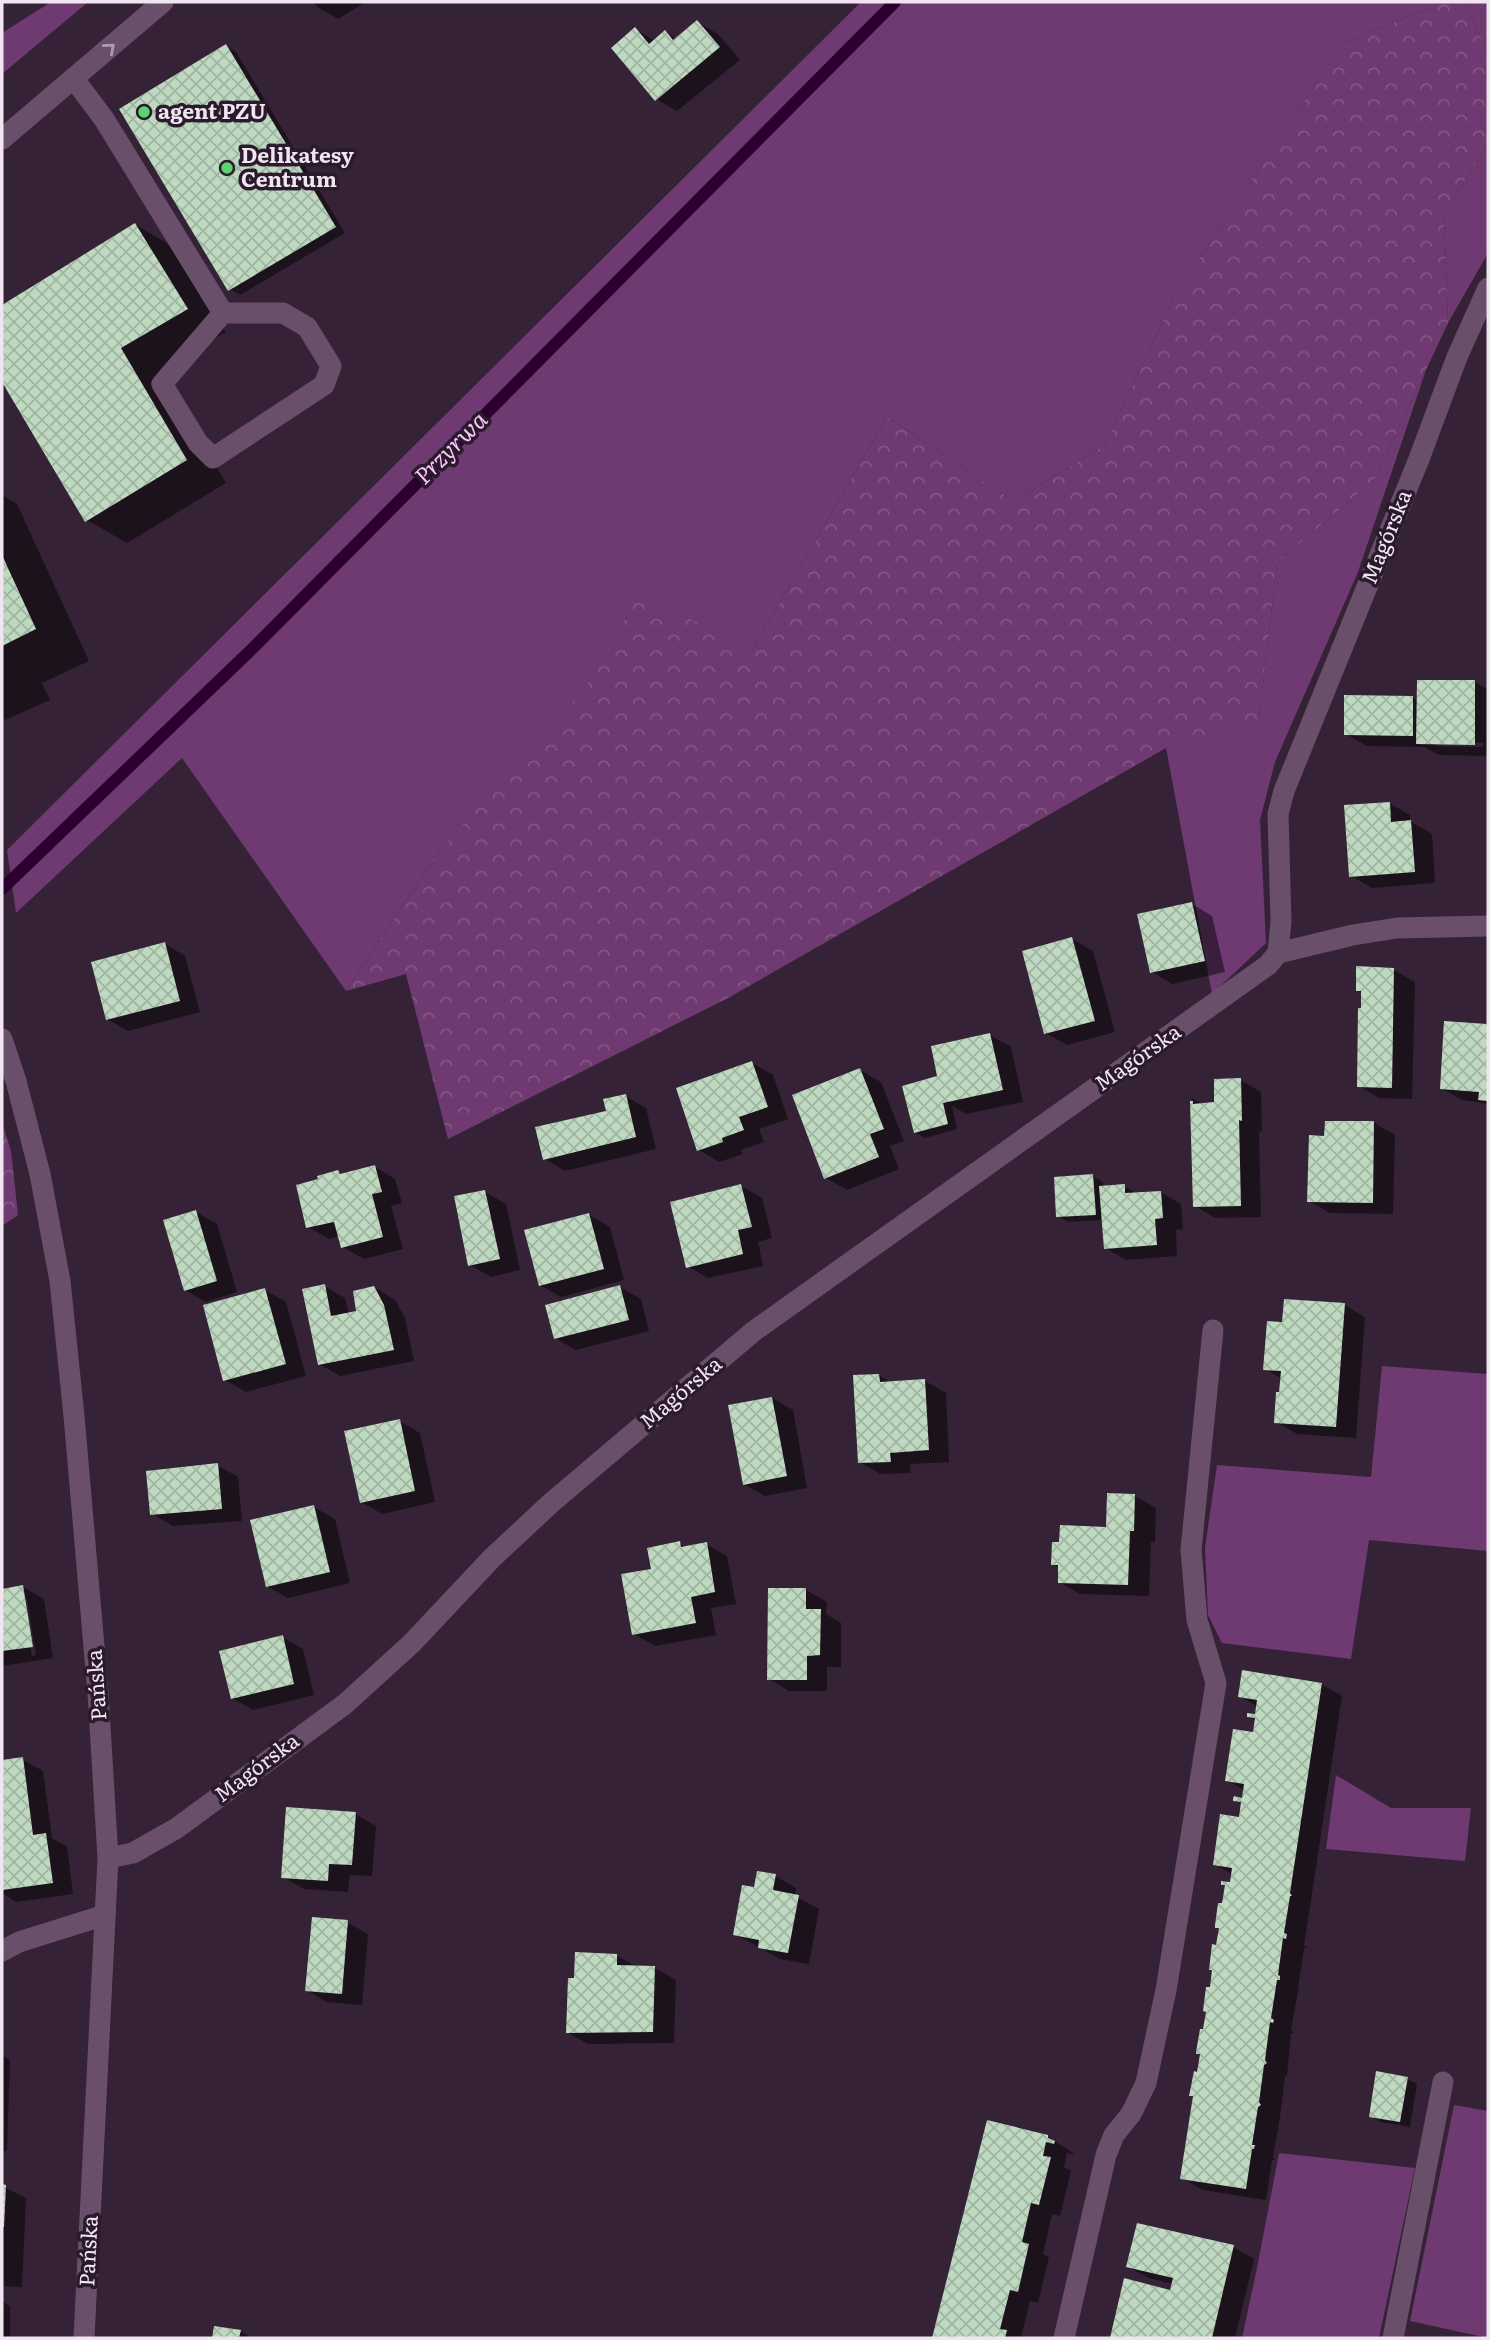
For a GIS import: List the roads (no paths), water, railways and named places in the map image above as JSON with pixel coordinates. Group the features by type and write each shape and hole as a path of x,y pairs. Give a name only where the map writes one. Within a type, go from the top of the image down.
{"street":[{"path":"2,139 163,2"},
{"path":"74,79 104,119 223,313"},
{"name":"Magórska","path":"108,1858 133,1853 177,1828 345,1704 412,1643 492,1558 551,1503 754,1331 1268,965 1278,953 1281,921 1278,814 1284,792 1419,459 1457,357 1488,288"},
{"path":"223,313 283,313 307,327 331,366 324,385 213,458 198,443 162,384 223,313"},
{"name":"Magórska","path":"1278,953 1353,935 1397,928 1488,926"},
{"name":"Pańska","path":"2,1039 40,1174 60,1281 85,1537 108,1858 84,2338"},
{"path":"1064,2338 1106,2155 1114,2135 1131,2114 1146,2083 1166,1990 1216,1683 1197,1620 1191,1550 1213,1330"},
{"path":"2,1951 19,1942 105,1916"},
{"path":"1393,2338 1443,2082"}],"waterway":[{"name":"Przyrwa","path":"2,889 254,647 895,2"}],"place":[{"name":"agent PZU","path":"144,112"},
{"name":"Delikatesy Centrum","path":"227,168"}]}
